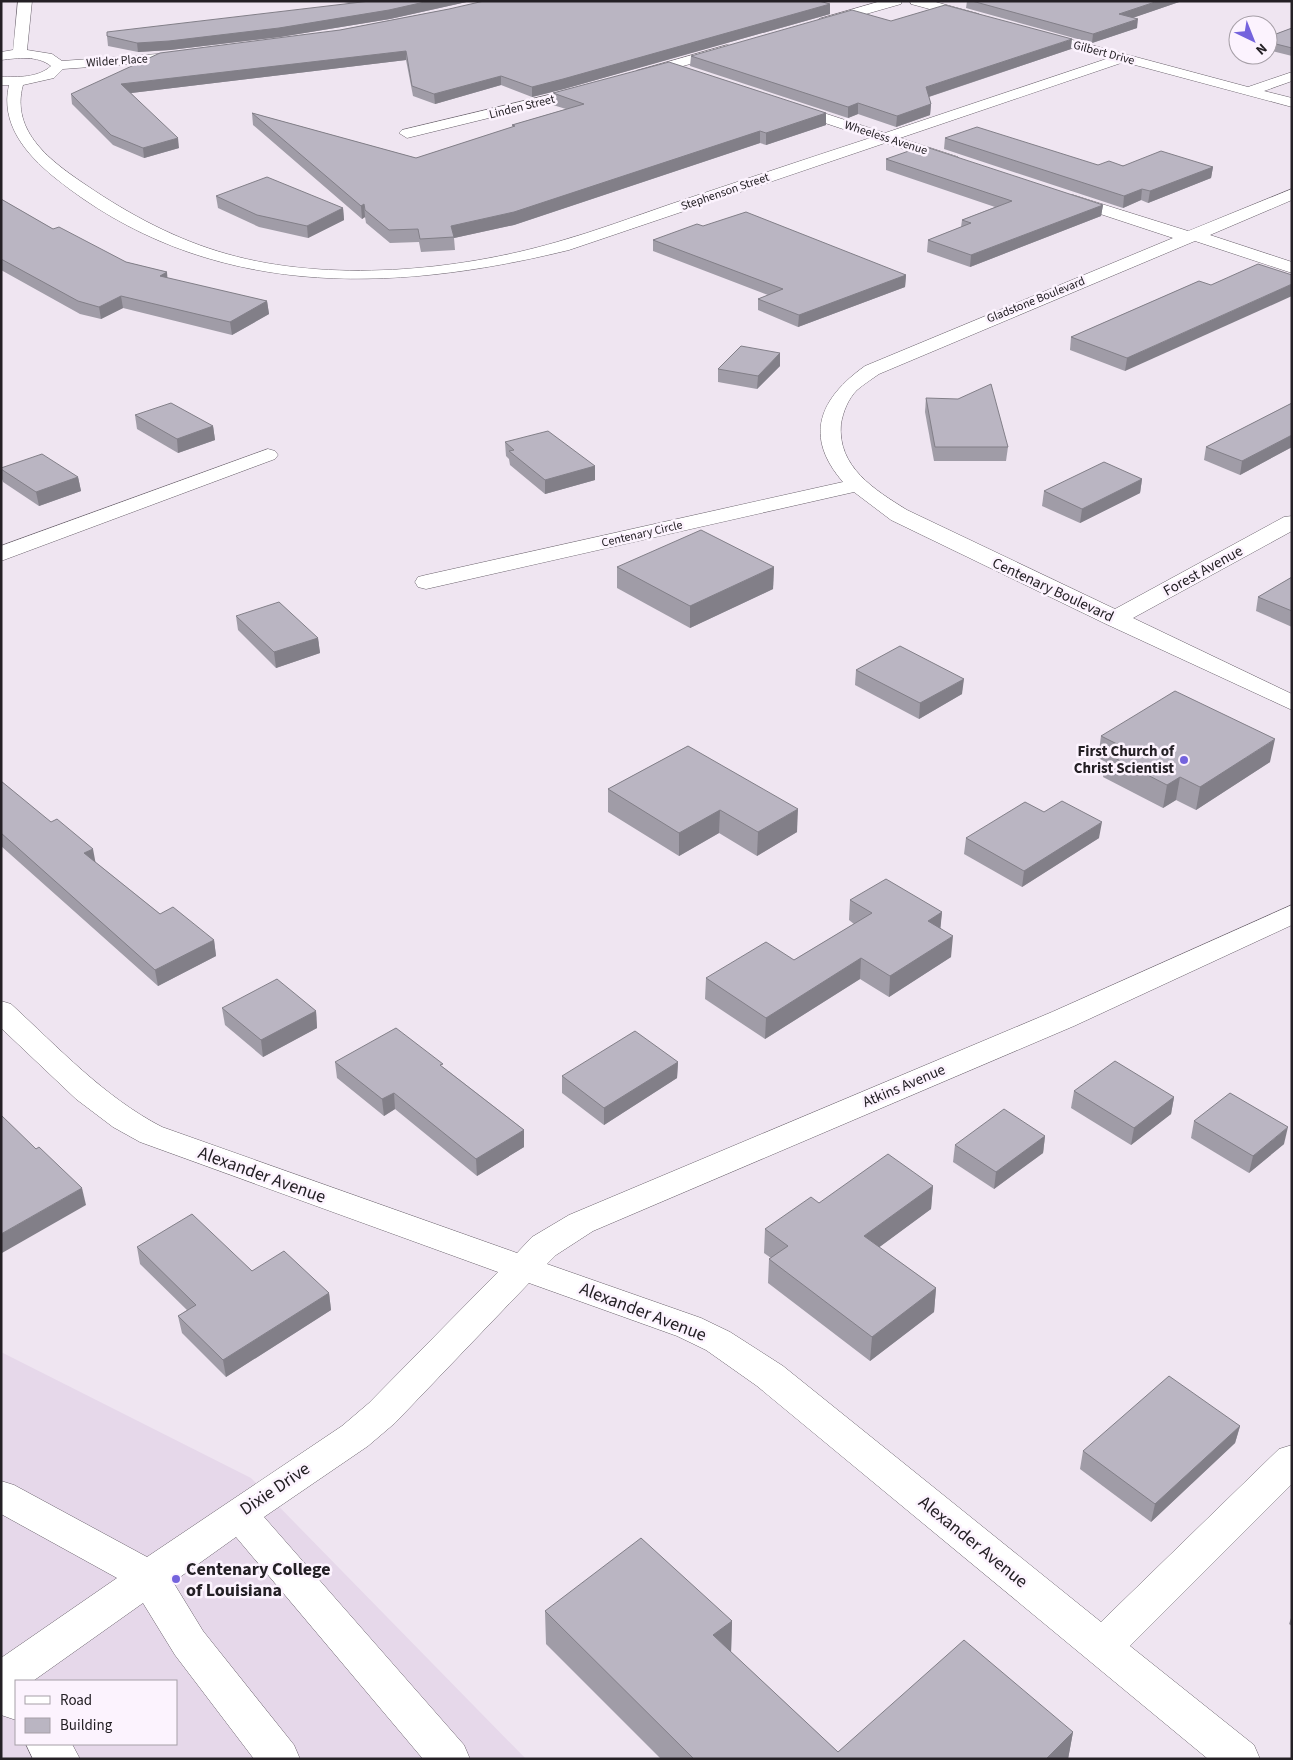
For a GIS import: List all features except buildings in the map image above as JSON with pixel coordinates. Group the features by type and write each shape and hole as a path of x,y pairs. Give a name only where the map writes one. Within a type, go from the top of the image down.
{"street":[{"path":"20,54 25,1"},
{"path":"809,26 896,1"},
{"path":"916,1 991,22"},
{"name":"Gilbert Drive","path":"1019,30 1292,103"},
{"path":"623,79 744,45"},
{"path":"1,56 20,54 45,56 54,59 59,65 57,69 45,75 9,81"},
{"name":"Wilder Place","path":"59,65 199,54"},
{"name":"Stephenson Street","path":"9,81 12,107 17,124 31,146 61,175 94,199 134,221 199,250 264,267 317,272 409,273 455,269 522,257 563,246 1122,58"},
{"path":"669,66 697,76"},
{"path":"1247,92 1292,76"},
{"name":"Linden Street","path":"407,133 538,103 605,85"},
{"name":"Wheeless Avenue","path":"772,100 970,166"},
{"path":"1056,194 1292,268"},
{"name":"Gladstone Boulevard","path":"833,452 830,440 830,427 836,406 850,387 872,370 890,360 1292,194"},
{"name":"Centenary Boulevard","path":"833,452 845,473 868,495 908,519 1292,703"},
{"path":"1,554 268,455"},
{"name":"Centenary Circle","path":"426,582 858,485"},
{"name":"Forest Avenue","path":"1114,619 1292,522"},
{"name":"Atkins Avenue","path":"523,1268 544,1246 582,1223 1063,1019 1292,914"},
{"name":"Alexander Avenue","path":"1,1011 84,1087 119,1116 144,1132 213,1159 689,1327 718,1341 770,1376 1239,1759"},
{"name":"Dixie Drive","path":"8,1678 149,1577 355,1436 523,1268"},
{"path":"1102,1647 1292,1460"},
{"path":"1,1496 149,1577 189,1643 279,1759"},
{"path":"240,1514 449,1759"},
{"path":"48,1745 58,1759"}],"shaded area":[{"name":"Centenary College of Louisiana","path":"1,1352 251,1478 526,1759 1,1759"}],"place":[{"name":"First Church of Christ Scientist","path":"1184,760"},
{"name":"Centenary College of Louisiana","path":"176,1579"}]}
